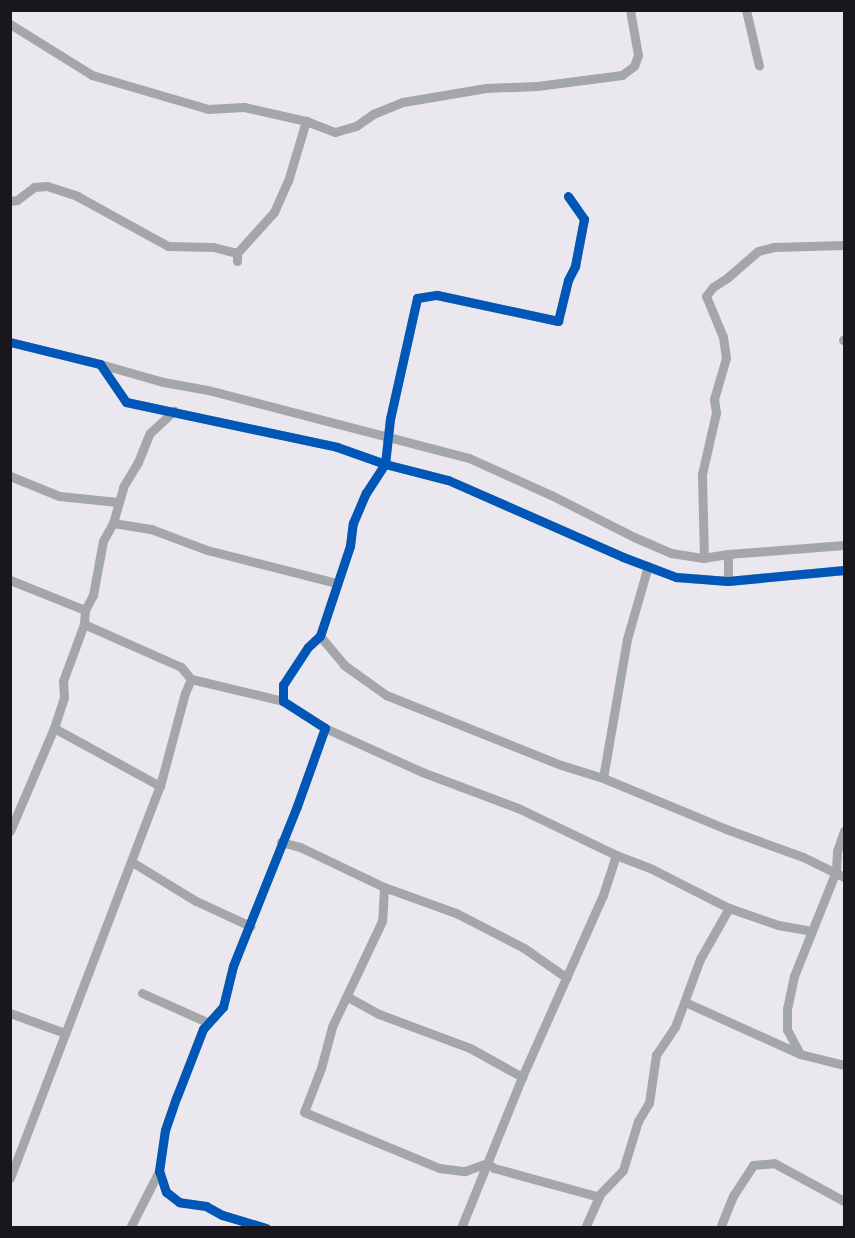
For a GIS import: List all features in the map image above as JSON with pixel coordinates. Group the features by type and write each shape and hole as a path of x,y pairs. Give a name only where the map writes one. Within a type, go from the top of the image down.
{"street":[{"path":"10,24 92,75 208,110 244,107 306,121 335,132 356,126 373,114 403,102 486,88 537,86 622,75 634,66 638,55 630,10"},
{"path":"746,10 759,66"},
{"path":"10,201 17,200 34,187 47,186 77,196 168,246 213,247 237,257 274,212 288,181 306,121"},
{"path":"283,701 284,685 308,647 320,636 350,546 353,523 366,493 385,464 390,419 418,296 437,294 558,321 568,280 575,266 584,219 568,196"},
{"path":"704,558 702,474 716,413 715,393 726,358 723,337 706,296 713,287 758,251 774,247 844,245"},
{"path":"10,342 469,458 671,553 704,558 844,545"},
{"path":"100,364 126,402 337,447 385,464 448,480 676,577 728,581 844,570"},
{"path":"10,831 54,728 64,698 63,681 84,624 85,610 93,595 103,541 113,523 117,502 150,432 174,411"},
{"path":"10,476 59,496 117,502"},
{"path":"113,523 151,529 207,550 336,583"},
{"path":"728,554 728,581"},
{"path":"603,778 627,639 648,566"},
{"path":"10,580 85,610"},
{"path":"84,624 181,667 191,679 283,701 325,728 422,772 518,808 616,855 652,869 729,908 778,925 811,931"},
{"path":"320,636 344,664 386,695 561,765 603,778 840,874"},
{"path":"10,1178 160,786 185,693 191,679"},
{"path":"54,728 160,786"},
{"path":"130,1227 159,1171 165,1130 177,1096 203,1029 223,1007 233,966 297,806 325,728"},
{"path":"800,1054 787,1030 787,1009 794,976 811,931 840,874 837,851 844,831"},
{"path":"281,842 300,847 384,887 456,913 524,948 567,978"},
{"path":"461,1227 522,1077 603,895 616,855"},
{"path":"132,862 196,901 250,926"},
{"path":"384,887 382,921 332,1027 321,1068 304,1112 380,1142 412,1159 439,1168 465,1171 487,1163"},
{"path":"585,1227 599,1197 623,1170 639,1121 649,1103 657,1055 675,1027 700,959 729,908"},
{"path":"142,993 209,1023"},
{"path":"348,997 379,1014 470,1047 522,1077"},
{"path":"685,1002 800,1054 844,1065"},
{"path":"10,1013 65,1033"},
{"path":"487,1163 494,1168 599,1197"},
{"path":"720,1227 733,1196 753,1165 774,1163 844,1201"},
{"path":"159,1171 166,1192 179,1202 206,1206 222,1215 266,1227"},
{"path":"465,1171 478,1182"}],"cycle path":[{"path":"266,1228 222,1215 206,1206 179,1202 166,1192 159,1171 165,1130 177,1096 203,1029 223,1007 233,966 297,806 325,728 283,701 283,685 308,647 320,636 350,546 353,523 366,493 385,464 390,419 417,298 437,295 558,321 568,280 575,266 584,219 568,196"},
{"path":"10,342 100,364 126,402 337,447 385,464 448,480 623,557 676,577 728,581 844,570"}]}
